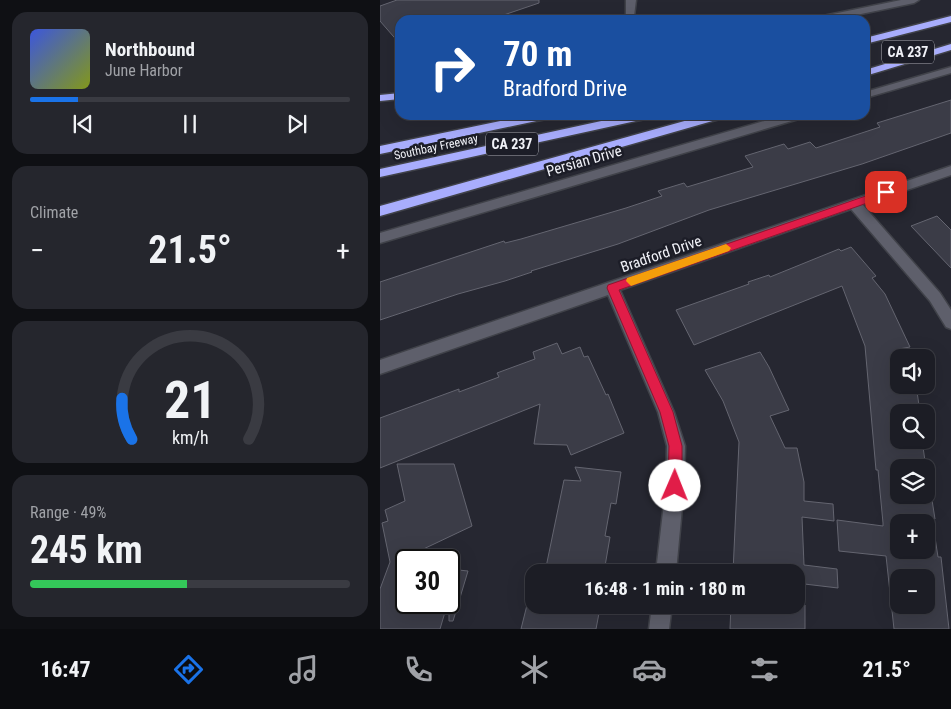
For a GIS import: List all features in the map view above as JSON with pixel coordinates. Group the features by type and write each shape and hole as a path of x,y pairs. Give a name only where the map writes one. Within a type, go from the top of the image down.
{"highway":[{"name":"CA 237","path":"870,40 951,19"},
{"path":"870,30 918,28"},
{"name":"CA 237","path":"870,62 951,42"},
{"path":"870,72 951,47"},
{"path":"380,98 395,96"},
{"name":"Southbay Freeway","path":"380,150 522,120"},
{"name":"Southbay Freeway","path":"380,173 622,120"},
{"path":"380,211 701,120"}],"street":[{"path":"629,15 631,0"},
{"path":"842,15 914,0"},
{"path":"870,94 951,70"},
{"name":"Persian Drive","path":"380,238 781,120"},
{"name":"Bradford Drive","path":"380,367 951,170"},
{"path":"854,204 934,297 951,323"},
{"path":"612,288 666,412 676,446 675,486 667,564"},
{"path":"659,629 661,614"}],"building":[{"path":"397,0 539,0 539,3 504,15 395,15 395,38 380,21 380,6"},
{"path":"951,100 951,133 862,164 709,210 618,244 380,320 380,282 504,241 505,243 521,239 662,196 658,191 684,183 687,187 753,167 745,156 784,144 788,149 810,142 816,148 880,127 877,123"},
{"path":"937,216 951,230 951,268 911,226"},
{"path":"851,247 876,276 872,278 885,294 910,347 890,349 890,394 917,394 919,404 890,404 890,449 923,449 925,459 890,459 890,504 933,504 934,514 890,514 890,559 935,559 935,538 938,557 941,557 949,629 894,629 892,614 935,614 935,569 890,569 890,592 886,556 839,551 837,520 883,526 865,346 842,286 694,345 676,310 749,284 748,282 769,275 770,277 839,249 841,251"},
{"path":"557,343 562,354 580,347 584,357 588,356 606,395 608,394 624,433 571,455 567,445 534,444 540,404 380,468 380,418 459,389 459,392 499,377 497,373 535,359 533,352"},
{"path":"760,352 769,367 789,410 770,416 785,448 797,448 804,482 804,501 833,504 834,521 802,517 804,564 733,564 739,442 723,401 705,370"},
{"path":"397,464 454,464 472,526 423,549 395,549 395,614 444,614 440,629 380,629 380,589 390,562 382,523 388,521 385,510 405,501"},
{"path":"575,467 621,472 616,504 611,503 605,536 610,537 605,564 547,564 564,480 581,481"},
{"path":"805,565 837,569 838,588 805,584"},
{"path":"460,570 468,571 460,598"},
{"path":"525,613 599,614 596,629 521,629"},
{"path":"449,614 455,614 453,621 449,621"},
{"path":"731,614 805,614 805,629 730,629"}],"slow traffic":[{"path":"631,281 726,248"}],"route":[{"path":"675,486 676,446 666,412 612,288 886,192"}]}
